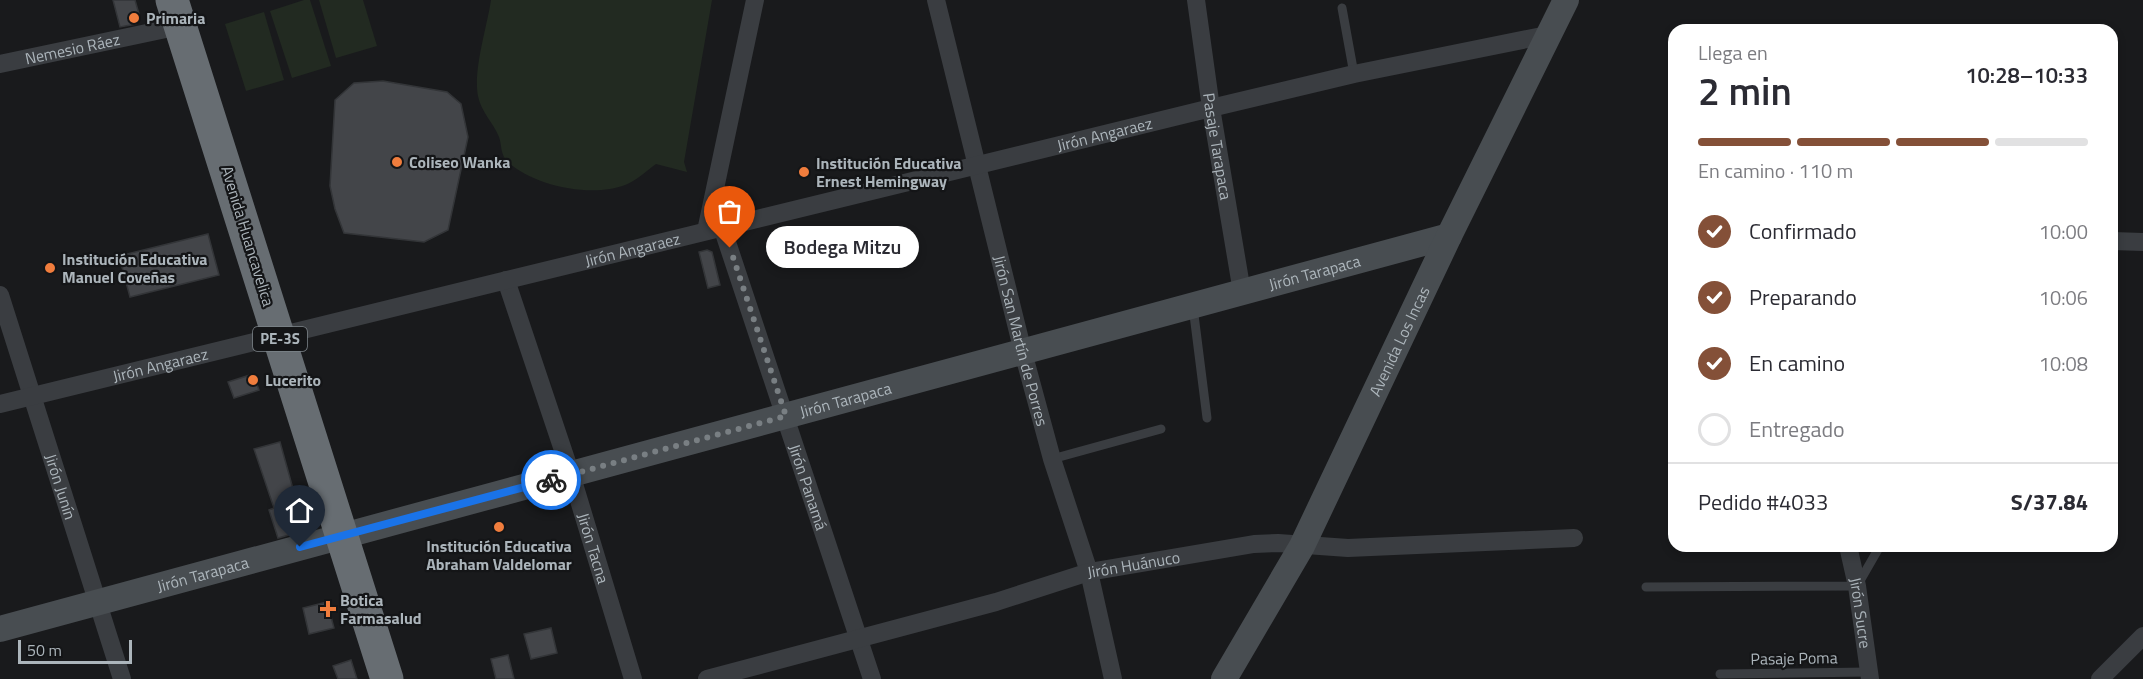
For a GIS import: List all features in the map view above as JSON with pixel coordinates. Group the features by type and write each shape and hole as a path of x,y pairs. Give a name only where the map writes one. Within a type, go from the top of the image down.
{"highway":[{"name":"Avenida Huancavelica","path":"167,14 332,539 366,679"},
{"name":"Avenida Huancavelica","path":"332,539 387,679"}],"street":[{"path":"714,229 755,0"},
{"name":"Jirón San Martín de Porres","path":"936,0 1023,352 1052,459 1089,572 1113,679"},
{"name":"Pasaje Tarapaca","path":"1196,0 1211,108 1242,292"},
{"name":"Avenida Los Incas","path":"1224,679 1302,546 1449,236 1566,0"},
{"name":"Nemesio Ráez","path":"0,64 167,14"},
{"name":"Jirón Angaraez","path":"0,404 1211,108 1354,74 1547,35"},
{"name":"Jirón Panamá","path":"714,229 786,416 872,679"},
{"name":"Jirón Tarapaca","path":"0,629 1449,236"},
{"path":"2118,241 2143,242"},
{"name":"Jirón Tacna","path":"506,280 571,474 633,679"},
{"name":"Jirón Junín","path":"0,295 122,679"},
{"name":"Jirón Huánuco","path":"708,679 996,602 1089,572 1254,544 1278,543 1348,548 1574,538"},
{"name":"Jirón Sucre","path":"1849,552 1857,586 1869,675"},
{"path":"2100,679 2119,671 2143,636"}],"lane":[{"path":"1342,8 1354,74"},
{"path":"1193,306 1207,418"},
{"path":"1052,459 1161,429"},
{"path":"1646,587 1857,586 1877,552"},
{"name":"Pasaje Poma","path":"1720,675 1869,675"}],"shaded area":[{"path":"310,0 331,66 292,78 270,11"},
{"path":"319,0 363,0 377,46 336,58"},
{"path":"491,0 712,0 684,162 687,172 656,164 625,185 612,189 580,190 533,178 508,162 502,153 499,137 478,96 477,74"},
{"path":"264,12 284,80 246,91 225,24"}],"building":[{"path":"113,0 135,0 139,14 136,24 120,27"},
{"name":"Coliseo Wanka","path":"383,81 447,92 461,104 468,137 448,230 424,242 344,233 335,209 330,186 335,100 354,83"},
{"path":"208,234 219,275 130,297 119,256"},
{"path":"707,250 712,252 720,285 708,288 699,252"},
{"path":"253,374 259,390 234,398 228,382"},
{"path":"280,442 295,496 301,494 309,525 307,530 278,538 269,510 274,508 254,449"},
{"path":"327,602 334,628 309,634 303,608"},
{"path":"551,628 557,653 531,659 524,634"},
{"path":"508,655 514,679 496,679 491,659"},
{"path":"351,660 357,679 338,679 333,666"}],"way so far":[{"path":"551,480 786,416 730,248"}],"place":[{"name":"Primaria","path":"134,18"},
{"name":"Coliseo Wanka","path":"397,162"},
{"name":"Institución Educativa Ernest Hemingway","path":"804,172"},
{"name":"Bodega Mitzu","path":"730,248"},
{"name":"Institución Educativa Manuel Coveñas","path":"50,268"},
{"name":"Lucerito","path":"253,380"},
{"name":"Institución Educativa Abraham Valdelomar","path":"499,527"},
{"name":"Botica Farmasalud","path":"328,609"}],"route":[{"path":"300,547 551,480"}]}
